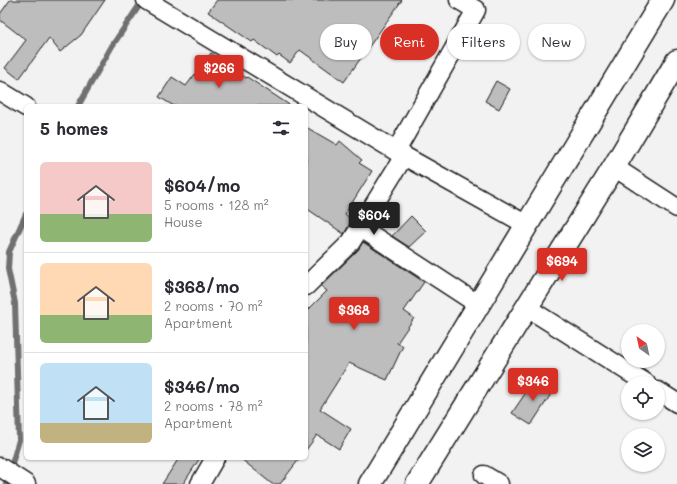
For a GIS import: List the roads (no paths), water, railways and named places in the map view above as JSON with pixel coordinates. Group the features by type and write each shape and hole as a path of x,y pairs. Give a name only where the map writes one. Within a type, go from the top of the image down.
{"main road":[{"path":"370,484 663,0"},
{"path":"417,484 614,167 677,61"}],"street":[{"path":"308,284 351,242 361,228 476,10 459,0"},
{"path":"151,3 400,154 527,225"},
{"path":"0,91 24,106"},
{"path":"614,167 677,208"},
{"path":"361,228 479,305"},
{"path":"526,307 635,376"},
{"path":"665,395 677,403"},
{"path":"200,484 214,460"},
{"path":"0,467 20,480"}],"waterway":[{"path":"79,104 112,46 143,0"},
{"path":"6,484 19,440 15,303 8,269 9,252 24,218"}]}
